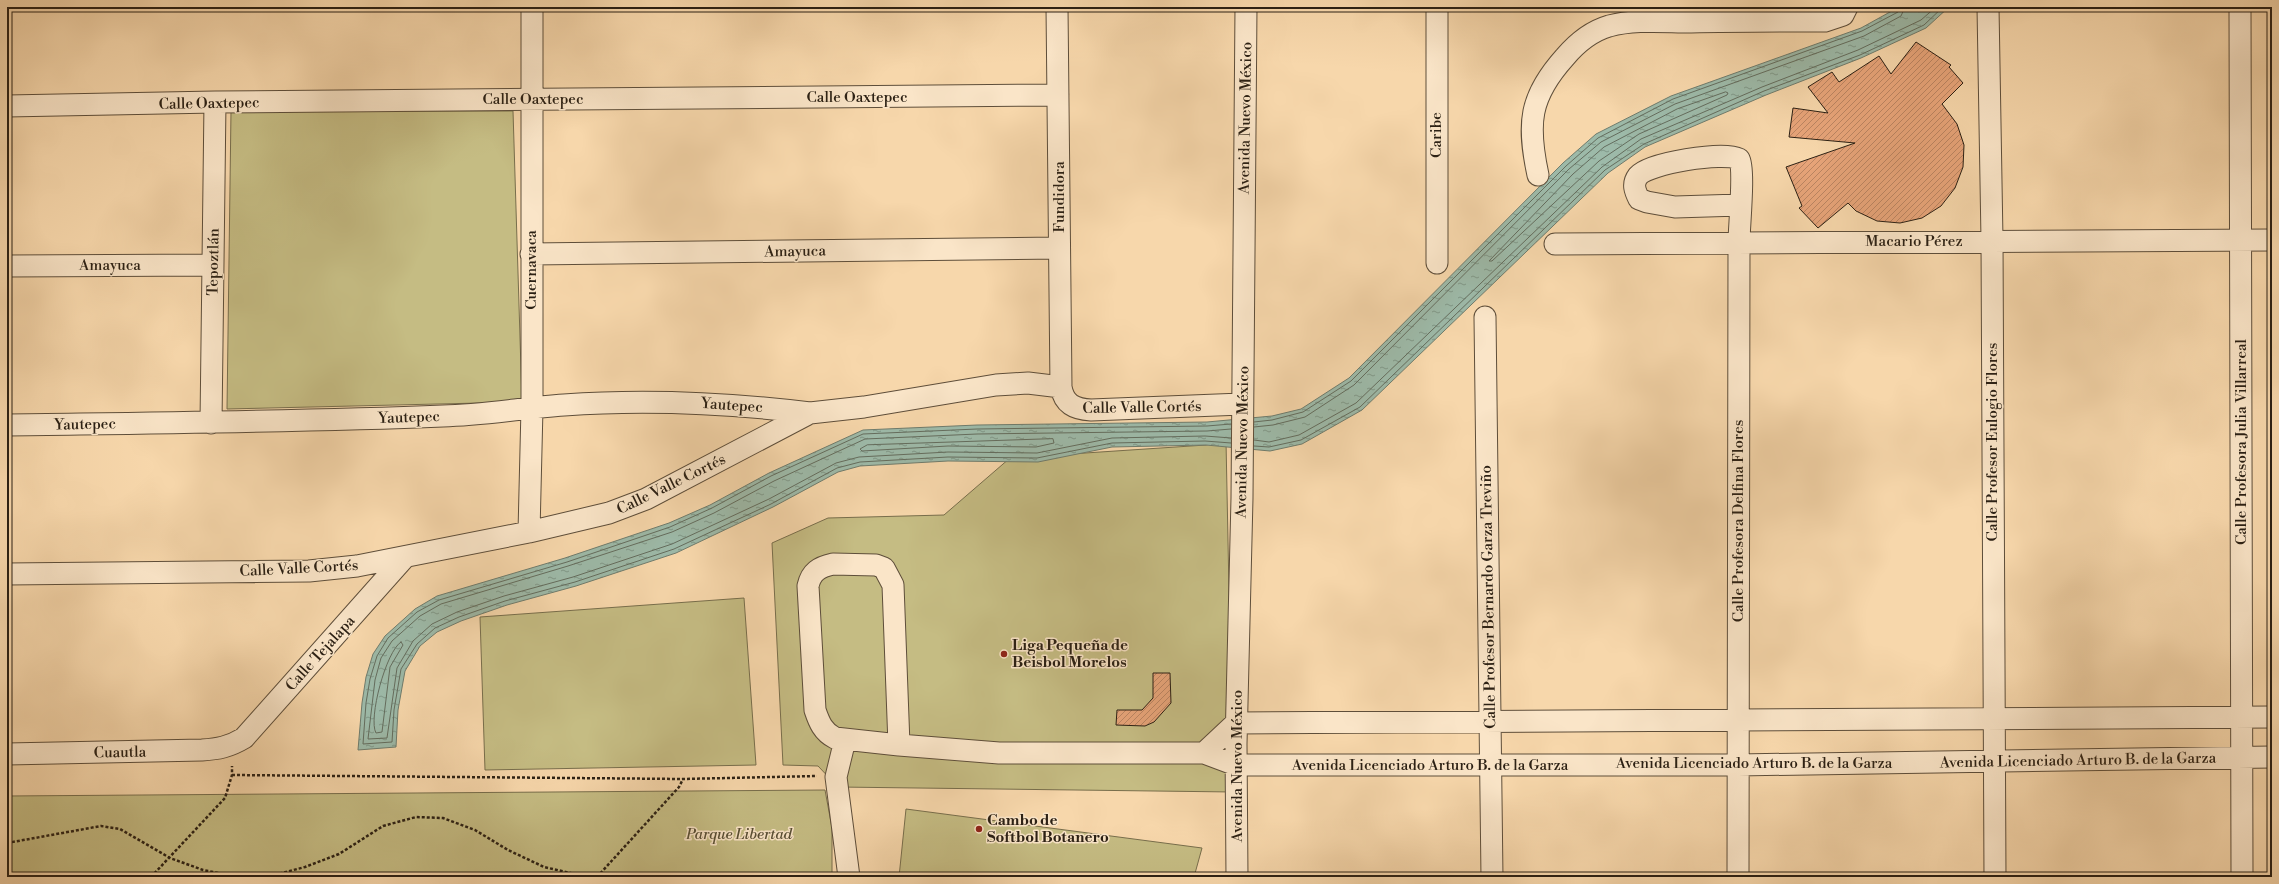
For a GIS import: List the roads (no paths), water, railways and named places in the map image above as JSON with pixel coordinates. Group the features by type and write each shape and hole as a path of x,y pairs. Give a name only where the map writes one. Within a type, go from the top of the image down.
{"street":[{"name":"Cuernavaca","path":"529,532 532,408 532,7"},
{"name":"Fundidora","path":"1056,7 1060,386"},
{"name":"Avenida Nuevo México","path":"1237,877 1236,723 1242,454 1246,7"},
{"name":"Caribe","path":"1437,7 1437,263"},
{"name":"Calle Profesor Eulogio Flores","path":"1988,7 1992,240 1993,720 1995,877"},
{"name":"Calle Profesora Julia Villarreal","path":"2240,7 2240,718 2242,757 2242,877"},
{"path":"1538,175 1532,130 1536,100 1540,89 1548,76 1572,49 1598,31 1608,27 1639,22 1825,20 1845,11"},
{"name":"Calle Oaxtepec","path":"7,106 215,102 1058,95"},
{"name":"Tepoztlán","path":"211,423 215,102"},
{"name":"Calle Profesora Delfina Flores","path":"1738,877 1739,242 1742,165 1739,159 1730,156 1687,160 1644,170 1637,176 1634,188 1639,198 1659,205 1740,205"},
{"name":"Macario Pérez","path":"1555,244 1992,240 2272,240"},
{"name":"Amayuca","path":"531,254 1059,248"},
{"name":"Amayuca","path":"7,266 212,265"},
{"name":"Calle Profesor Bernardo Garza Treviño","path":"1485,317 1492,877"},
{"name":"Calle Valle Cortés","path":"7,574 309,571 357,566 529,532 609,513 646,498 810,413 871,406 996,385 1028,383 1060,386 1066,401 1081,410 1242,408"},
{"name":"Yautepec","path":"7,425 211,423 473,415 532,408 610,403 695,402 742,405 810,413"},
{"name":"Calle Tejalapa","path":"232,745 244,738 404,557"},
{"path":"899,745 893,585 884,568 876,565 833,564 815,571 810,576 808,586 815,710 819,723 829,735 845,740 899,745 999,753 1204,753 1236,765"},
{"path":"1204,753 1236,723 1993,720 2272,717"},
{"path":"845,740 836,777 849,877"},
{"name":"Cuautla","path":"7,754 202,750 221,749 232,745"},
{"name":"Avenida Licenciado Arturo B. de la Garza","path":"1236,765 1738,764 2272,757"}],"water":[{"path":"1899,7 1949,7 1926,28 1861,58 1766,95 1645,147 1608,173 1362,410 1302,444 1270,451 1206,445 1112,447 1038,462 948,461 860,466 838,472 773,507 676,553 576,586 507,605 461,621 437,632 420,646 405,671 398,710 396,747 358,750 366,677 373,654 385,636 415,609 437,596 565,558 669,523 710,505 769,473 863,430 977,425 1207,422 1272,416 1301,409 1349,378 1563,163 1596,134 1671,96 1861,28"}],"place":[{"name":"Liga Pequeña de Beisbol Morelos","path":"1004,654"},
{"name":"Cambo de Softbol Botanero","path":"979,829"}],"park label":[{"name":"Parque Libertad","path":"739,834"}]}
